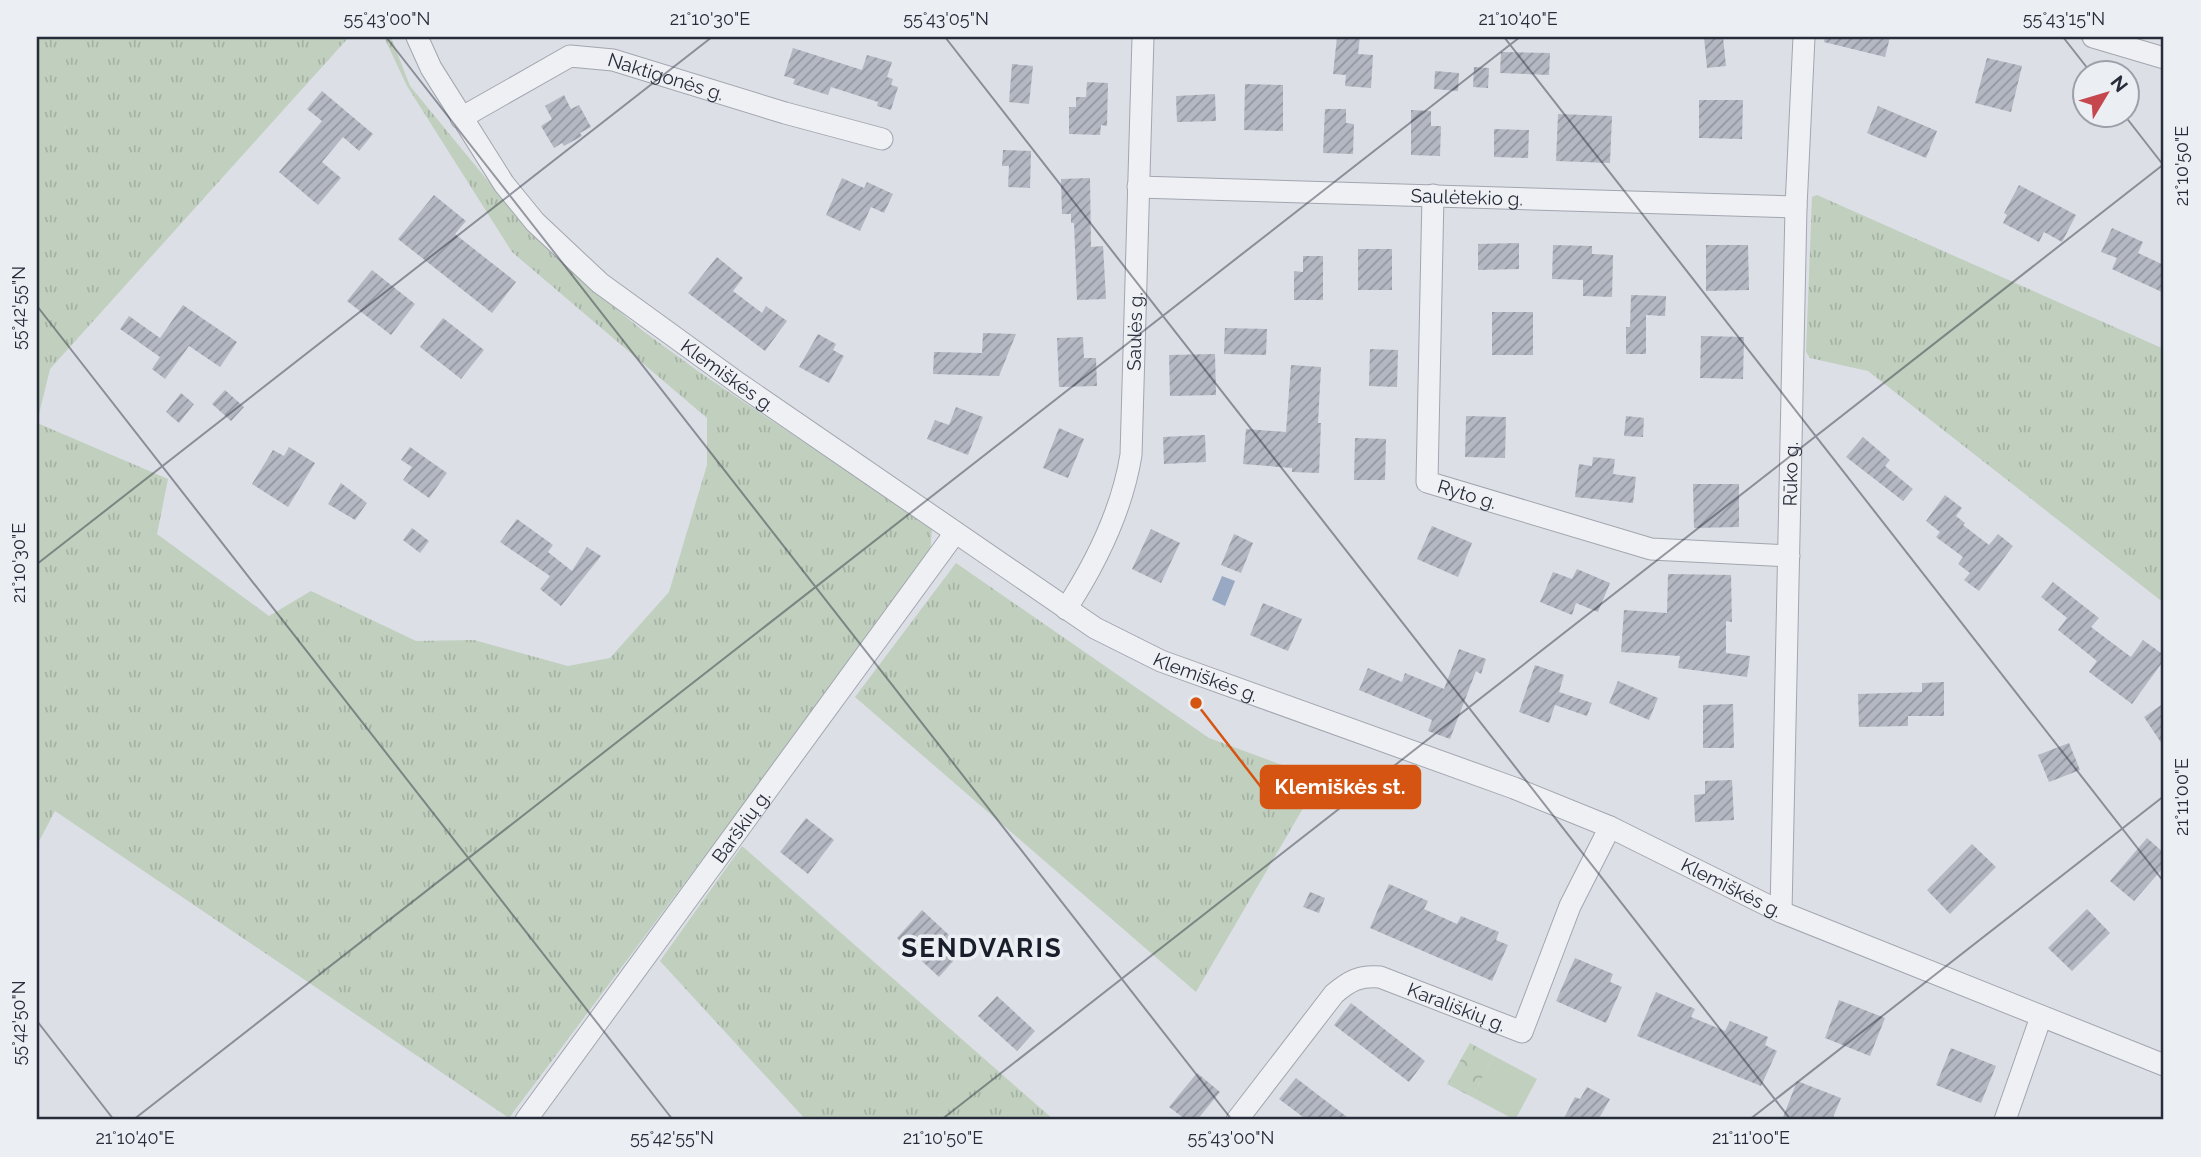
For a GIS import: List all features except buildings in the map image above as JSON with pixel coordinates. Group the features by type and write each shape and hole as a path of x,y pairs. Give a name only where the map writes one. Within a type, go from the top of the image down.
{"street":[{"name":"Klemiškės g.","path":"417,37 431,68 504,184 535,222 600,283 738,383 955,533 1066,609 1122,643 1161,661 1438,760 1610,827 1781,912 2164,1065"},
{"name":"Saulės g.","path":"1066,609 1104,540 1127,483 1131,455 1143,37"},
{"name":"Rūko g.","path":"1781,912 1796,207 1804,37"},
{"path":"2093,37 2164,58"},
{"name":"Naktigonės g.","path":"461,118 570,56 612,60 785,113 882,139"},
{"name":"Saulėtekio g.","path":"1138,187 1796,207"},
{"name":"Ryto g.","path":"1433,195 1427,482 1651,549 1789,556"},
{"name":"Barškių g.","path":"526,1120 955,533"},
{"name":"Karališkių g.","path":"1237,1120 1334,994 1355,979 1380,977 1522,1032 1570,906 1610,827"},
{"path":"2005,1120 2041,1017"}],"green space":[{"path":"37,37 349,37 50,369 37,422"},
{"path":"384,37 391,37 410,86 520,220 577,276 643,331 702,374 932,528 930,554 509,1118 55,811 37,845 37,423 168,479 157,534 269,616 311,591 416,641 474,640 568,666 610,658 669,592 707,465 707,418 512,252 407,86"},
{"path":"1817,195 2164,349 2164,603 1868,371 1810,358 1806,352 1812,197"},
{"path":"956,563 1209,738 1320,779 1196,992 855,697"},
{"path":"742,846 1054,1120 806,1120 660,961"},
{"path":"1470,1043 1494,1056 1472,1097 1447,1084"},
{"path":"1494,1056 1537,1079 1515,1120 1472,1097"}],"water":[{"path":"1222,576 1235,581 1225,606 1212,600"}],"place":[{"name":"Klemiškės st.","path":"1196,703"}],"district":[{"name":"SENDVARIS","path":"982,948"}]}
